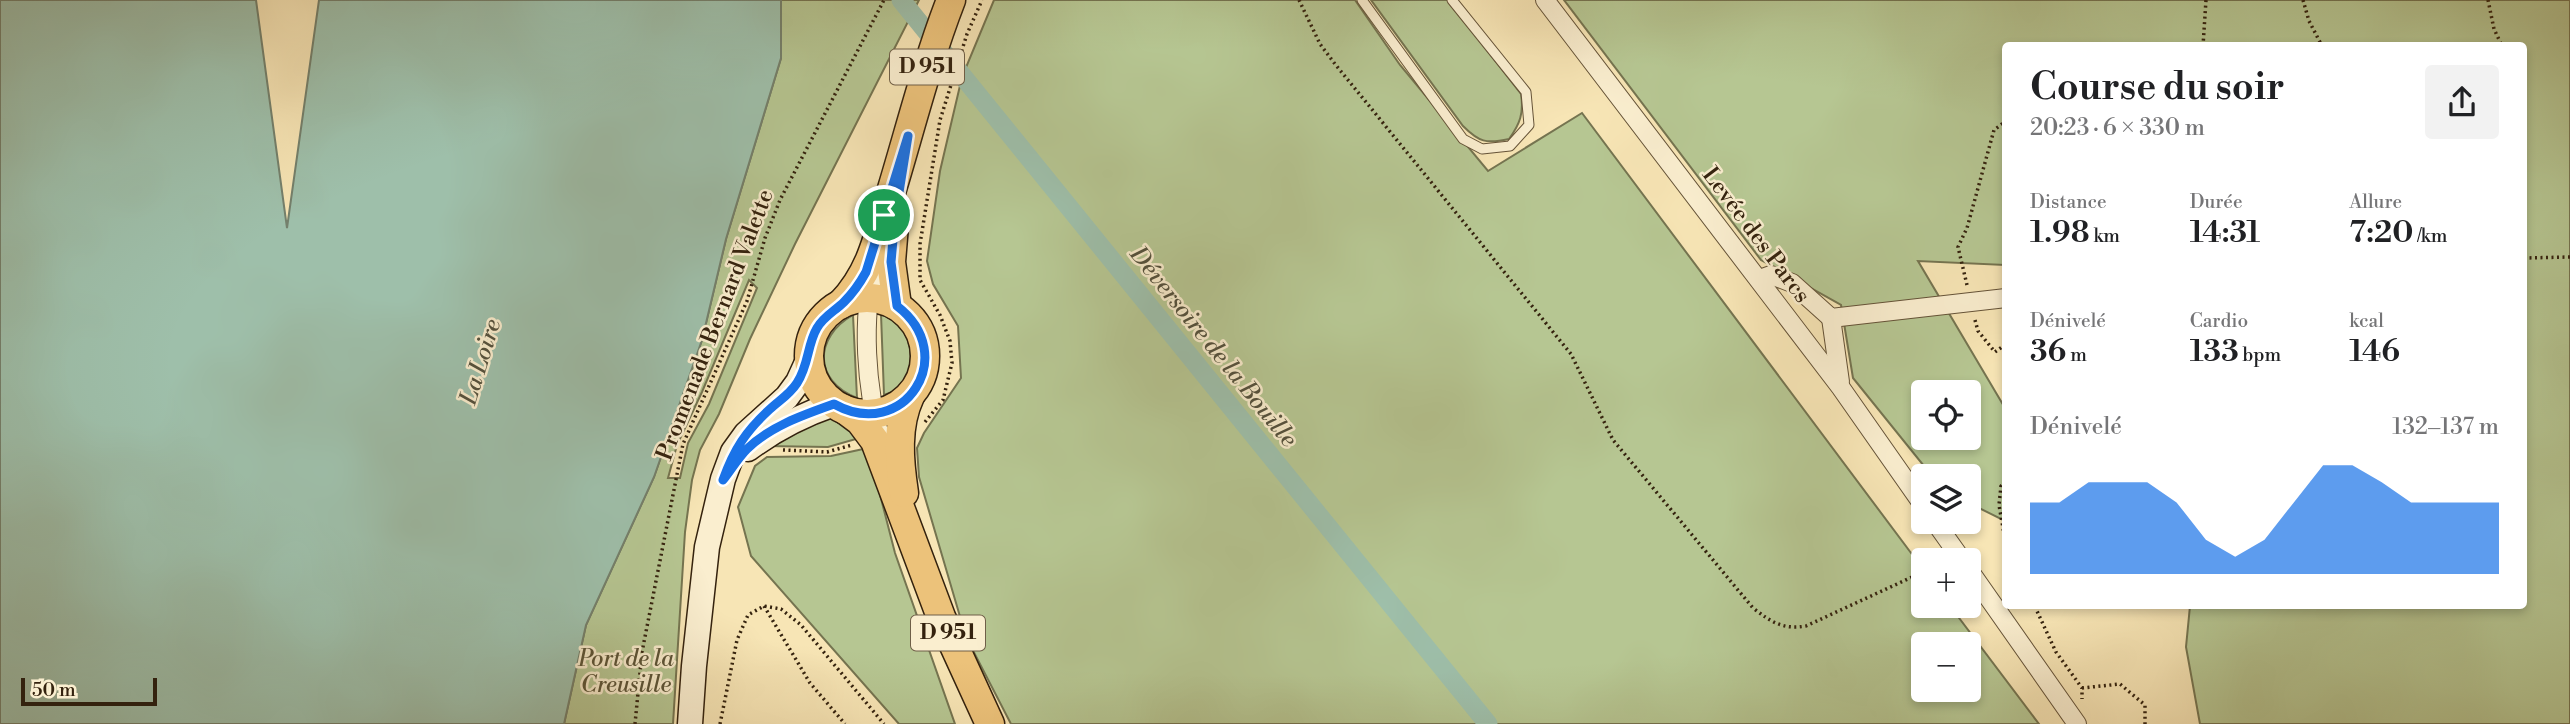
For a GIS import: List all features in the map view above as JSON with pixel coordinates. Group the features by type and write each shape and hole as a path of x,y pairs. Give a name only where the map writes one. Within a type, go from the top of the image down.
{"main road":[{"name":"D 951","path":"841,304 857,288 866,272 931,51 951,0"},
{"name":"D 951","path":"897,306 891,262 908,136"},
{"path":"858,298 869,299 884,300 897,306 913,321 923,340 924,369 910,396 891,410 875,414 855,413 839,407 816,384 809,358 811,341 817,327 828,314 841,304 858,298"},
{"path":"690,724 707,547 723,480 733,452 746,434 786,397 798,382 809,358"},
{"name":"D 951","path":"910,396 902,414 901,468 912,540"},
{"name":"D 951","path":"839,407 860,421 874,439 941,618 990,724"},
{"path":"723,480 747,449 774,429 795,418 839,407"}],"street":[{"name":"Levée des Parcs","path":"1545,0 1760,279 1840,386 1911,488"},
{"path":"908,136 871,281 869,299 870,383 875,414 912,540"},
{"path":"1760,279 1771,275 1791,283 1831,318 1840,386"},
{"path":"1831,318 2002,298"},
{"path":"1981,587 2077,724"}],"lane":[{"path":"1362,0 1463,139 1482,149 1510,146 1529,124 1526,92 1452,0"}],"path":[{"name":"Promenade Bernard Valette","path":"635,724 642,652 683,444 747,300 779,200 884,0"},
{"path":"923,424 943,400 952,363 950,341 920,280 919,244 940,120 967,34 982,0"},
{"path":"1299,0 1321,44 1335,64 1571,354 1613,440 1753,608 1776,625 1806,625 1911,577"},
{"path":"2203,42 2206,0"},
{"path":"2303,0 2309,21 2320,42"},
{"path":"2488,0 2494,29 2500,42"},
{"path":"2002,124 1994,130 1967,229 1958,247 1978,331 1995,352 2002,347"},
{"path":"2527,258 2570,257"},
{"path":"778,450 827,452 864,442"},
{"path":"2002,485 1999,506 2002,523"},
{"path":"764,606 810,682 845,724"},
{"path":"720,724 737,640 748,615 764,606 781,608 801,625 884,724"},
{"path":"2037,609 2056,652 2082,688 2120,684 2145,705 2145,724"}],"green space":[{"name":"Port de la Creusille","path":"781,0 919,0 795,244 750,339 719,414 700,450 692,480 685,532 673,724 564,724 586,625 654,477 702,340 726,239 781,58","holes":["749,280 757,288 709,404 688,443 680,478 668,478 677,445"]},
{"path":"994,0 1355,0 1400,65 1488,171 1582,113 1911,553 1911,618 1959,618 1970,632 1911,632 1911,702 1981,702 1981,647 2039,724 1011,724 966,637 919,477 917,448 961,378 958,326 933,284 927,261 940,171 962,77"},
{"path":"1371,0 1448,0 1521,94 1520,118 1509,139 1483,140 1463,126"},
{"path":"1564,0 2570,0 2570,724 2200,724 2186,647 2190,609 2527,609 2527,42 2002,42 2002,265 1918,261 2002,403 2002,520 1981,509 1981,464 1922,464 1911,450 1981,450 1981,380 1911,380 1911,450 1853,378 1841,305 1761,260"},
{"path":"881,314 900,326 908,340 911,358 904,382 896,390 884,395"},
{"path":"853,315 857,398 832,381 824,358 831,335"},
{"path":"827,415 850,423 863,437 828,447 765,446"},
{"path":"868,448 895,553 955,724 899,724 751,556 738,507 755,466 767,457 831,456"}],"water":[{"name":"La Loire","path":"0,0 256,0 287,228 319,0 781,0 781,58 726,239 702,340 654,477 586,625 564,724 0,724"}],"waterway":[{"name":"Déversoire de la Bouille","path":"901,0 1488,724"}],"route":[{"path":"908,136 891,262 897,306 918,327 923,340 926,355 919,383 910,396 891,410 855,413 834,404 795,418 774,429 747,449 723,480 733,452 746,434 771,408 786,397 798,382 809,358 811,341 817,327 857,288 866,272 884,215 908,136"}]}
